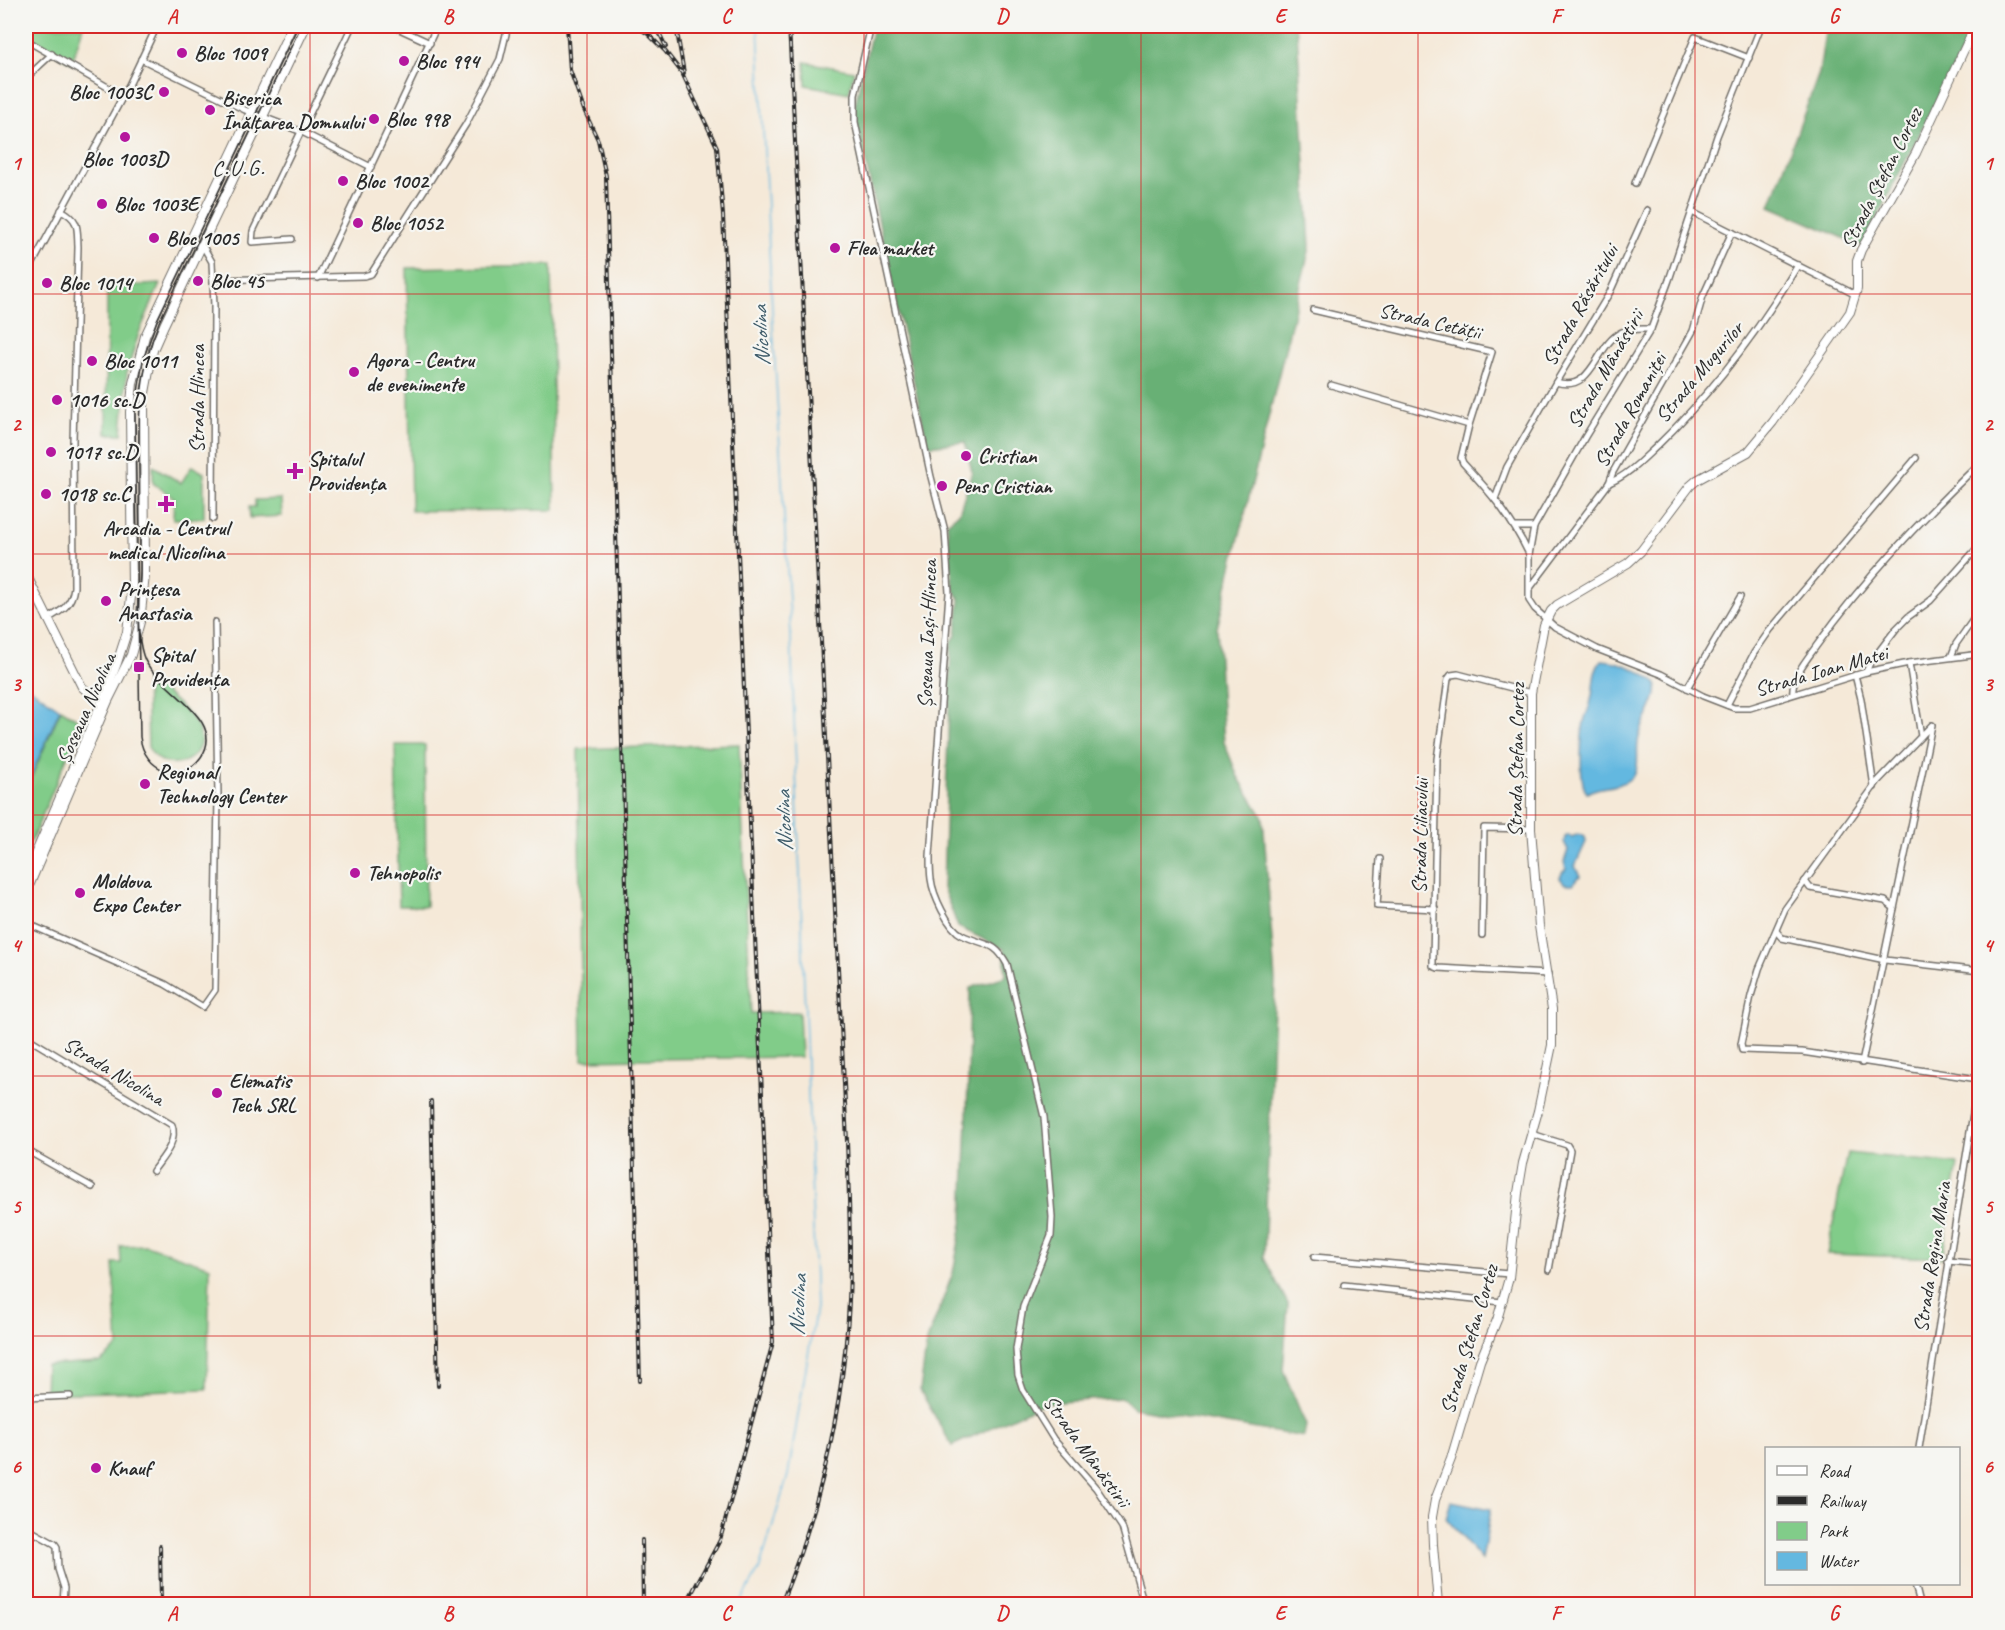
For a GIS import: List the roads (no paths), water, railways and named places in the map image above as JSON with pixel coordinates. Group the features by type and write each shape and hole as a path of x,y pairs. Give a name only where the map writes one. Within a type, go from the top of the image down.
{"street":[{"path":"26,276 158,26"},
{"name":"Șoseaua Nicolina","path":"26,893 105,700 124,640 131,602 130,412 133,383 145,336 292,26"},
{"name":"Șoseaua Nicolina","path":"26,874 105,700 131,655 142,609 145,575 143,438 145,384 157,341 306,26"},
{"path":"292,239 252,242 253,231 303,132 352,26"},
{"path":"393,26 430,43"},
{"path":"318,278 437,26"},
{"path":"213,280 370,275 466,124 500,59 508,26"},
{"name":"Șoseaua Iași-Hlincea","path":"871,26 855,94 855,122 931,477 945,531 948,560 949,593 930,856 931,881 953,928 962,935 1000,951 1007,964 1044,1117 1047,1141"},
{"name":"Strada Mânăstirii","path":"1546,621 1531,604 1529,589 1529,555 1534,527 1585,437 1651,329 1717,136 1761,26"},
{"name":"Strada Ștefan Cortez","path":"1438,1605 1432,1536 1435,1500 1480,1361 1502,1302 1509,1274 1523,1163 1532,1134 1553,1037 1548,974 1539,926 1531,829 1532,693 1542,629 1551,611 1557,605 1628,562 1641,551 1683,494 1697,480 1748,452 1761,438 1850,312 1856,296 1857,261 1861,250 1916,153 1975,26"},
{"path":"1635,183 1695,37 1749,58"},
{"path":"26,40 123,96"},
{"path":"26,78 52,54"},
{"path":"141,59 251,112 303,132 371,167"},
{"path":"47,619 63,610 71,602 74,587 73,441 78,248 77,225 74,219 61,210"},
{"name":"Strada Răsăritului","path":"1495,499 1507,467 1610,292 1647,210"},
{"path":"1692,212 1856,296"},
{"name":"Strada Romaniței","path":"1529,589 1609,483 1613,471 1693,331 1703,296 1732,232"},
{"path":"190,241 201,246"},
{"name":"Strada Hlincea","path":"201,246 212,262 213,280 213,519"},
{"name":"Strada Mugurilor","path":"1609,483 1624,477 1716,384 1774,306 1798,265"},
{"name":"Strada Cetății","path":"1313,310 1492,352 1461,459 1516,527 1529,555"},
{"name":"Strada Răsăritului","path":"1556,382 1568,386 1580,381 1617,335 1629,330 1651,329"},
{"path":"1332,385 1469,425"},
{"path":"1727,705 1754,653 1770,630 1916,458"},
{"path":"1793,693 1794,684 1804,664 1840,613 1894,547 1980,463"},
{"path":"1516,527 1534,527"},
{"path":"1866,672 1896,628 1930,601 1980,544"},
{"path":"26,574 82,687 105,700"},
{"path":"1687,688 1740,597"},
{"path":"1951,657 1956,644 1980,610"},
{"name":"Strada Ioan Matei","path":"1546,621 1597,649 1661,674 1734,708 1750,708 1866,672 1909,663 1980,654"},
{"path":"26,923 165,984 203,1007 215,990 218,796 215,622"},
{"path":"1909,663 1921,736"},
{"name":"Strada Liliacului","path":"1532,693 1458,674 1451,675 1448,679 1437,759 1433,966 1548,974"},
{"path":"1855,675 1874,787"},
{"path":"1862,1062 1932,725 1874,787 1785,909 1751,996 1741,1044 1742,1050 1802,1052 1862,1062 1978,1079"},
{"path":"1482,935 1484,828 1531,829"},
{"path":"1380,859 1377,906 1435,909"},
{"path":"1805,881 1810,888 1885,901 1894,908"},
{"path":"1776,931 1782,938 1885,960 1980,971"},
{"name":"Strada Nicolina","path":"26,1038 172,1125 173,1141 153,1171"},
{"name":"Strada Regina Maria","path":"1918,1447 1980,1070"},
{"path":"1532,1134 1567,1145 1570,1150 1549,1270"},
{"name":"Strada Mânăstirii","path":"1047,1141 1052,1208 1051,1236 1023,1307 1016,1362 1023,1390 1038,1416 1054,1440 1096,1488 1122,1527 1144,1605"},
{"path":"26,1150 92,1186"},
{"path":"1314,1257 1509,1274"},
{"path":"1948,1261 1980,1264"},
{"path":"1344,1286 1502,1302"},
{"path":"26,1398 70,1396"},
{"path":"26,1528 57,1547 58,1569 64,1588 63,1605"},
{"path":"1915,1585 1920,1605"}],"water":[{"path":"1602,660 1624,665 1644,675 1657,684 1656,693 1639,736 1637,766 1634,774 1626,782 1587,793 1581,769 1582,734 1595,675"},
{"path":"26,685 60,709 26,788"},
{"path":"1578,834 1585,837 1586,842 1575,866 1580,876 1573,884 1565,884 1560,878 1566,869 1564,862 1568,850 1564,842 1565,837"},
{"path":"1451,1501 1491,1509 1482,1560 1446,1518"}],"waterway":[{"name":"Nicolina","path":"740,1604 759,1570 788,1475 816,1308 791,635 758,26"}],"tram line":[{"path":"298,26 157,320 143,360 135,412 140,737 148,758 156,766 174,772 193,766 201,757 207,742 205,729 197,716 149,667 141,645 139,434 143,378 159,322 301,26"}],"railway":[{"path":"567,26 570,70 584,110 598,140 606,176 640,1381"},
{"path":"636,26 665,51 682,73 717,147 723,215 773,1342 720,1540 686,1604"},
{"path":"656,26 666,47"},
{"path":"676,26 684,73"},
{"path":"781,1604 806,1535 826,1464 845,1355 850,1252 847,1141 789,26"},
{"path":"431,1101 438,1386"},
{"path":"642,1540 643,1604"},
{"path":"160,1546 161,1604"}],"place":[{"name":"Bloc 1009","path":"182,53"},
{"name":"Bloc 994","path":"404,61"},
{"name":"Bloc 1003C","path":"164,92"},
{"name":"Biserica Înălțarea Domnului","path":"210,110"},
{"name":"Bloc 998","path":"374,119"},
{"name":"Bloc 1003D","path":"125,137"},
{"name":"Bloc 1002","path":"343,181"},
{"name":"Bloc 1003E","path":"102,204"},
{"name":"Bloc 1052","path":"358,223"},
{"name":"Bloc 1005","path":"154,238"},
{"name":"Flea market","path":"835,248"},
{"name":"Bloc 45","path":"198,281"},
{"name":"Bloc 1014","path":"47,283"},
{"name":"Bloc 1011","path":"92,361"},
{"name":"Agora - Centru de evenimente","path":"354,372"},
{"name":"1016 sc.D","path":"57,400"},
{"name":"1017 sc.D","path":"51,452"},
{"name":"Cristian","path":"966,456"},
{"name":"Spitalul Providența","path":"295,471"},
{"name":"Pens Cristian","path":"942,486"},
{"name":"1018 sc.C","path":"46,494"},
{"name":"Arcadia - Centrul medical Nicolina","path":"166,504"},
{"name":"Prințesa Anastasia","path":"106,601"},
{"name":"Spital Providența","path":"139,667"},
{"name":"Regional Technology Center","path":"145,784"},
{"name":"Tehnopolis","path":"355,873"},
{"name":"Moldova Expo Center","path":"80,893"},
{"name":"Elematis Tech SRL","path":"217,1093"},
{"name":"Knauf","path":"96,1468"}],"district":[{"name":"C.U.G.","path":"239,167"}]}
